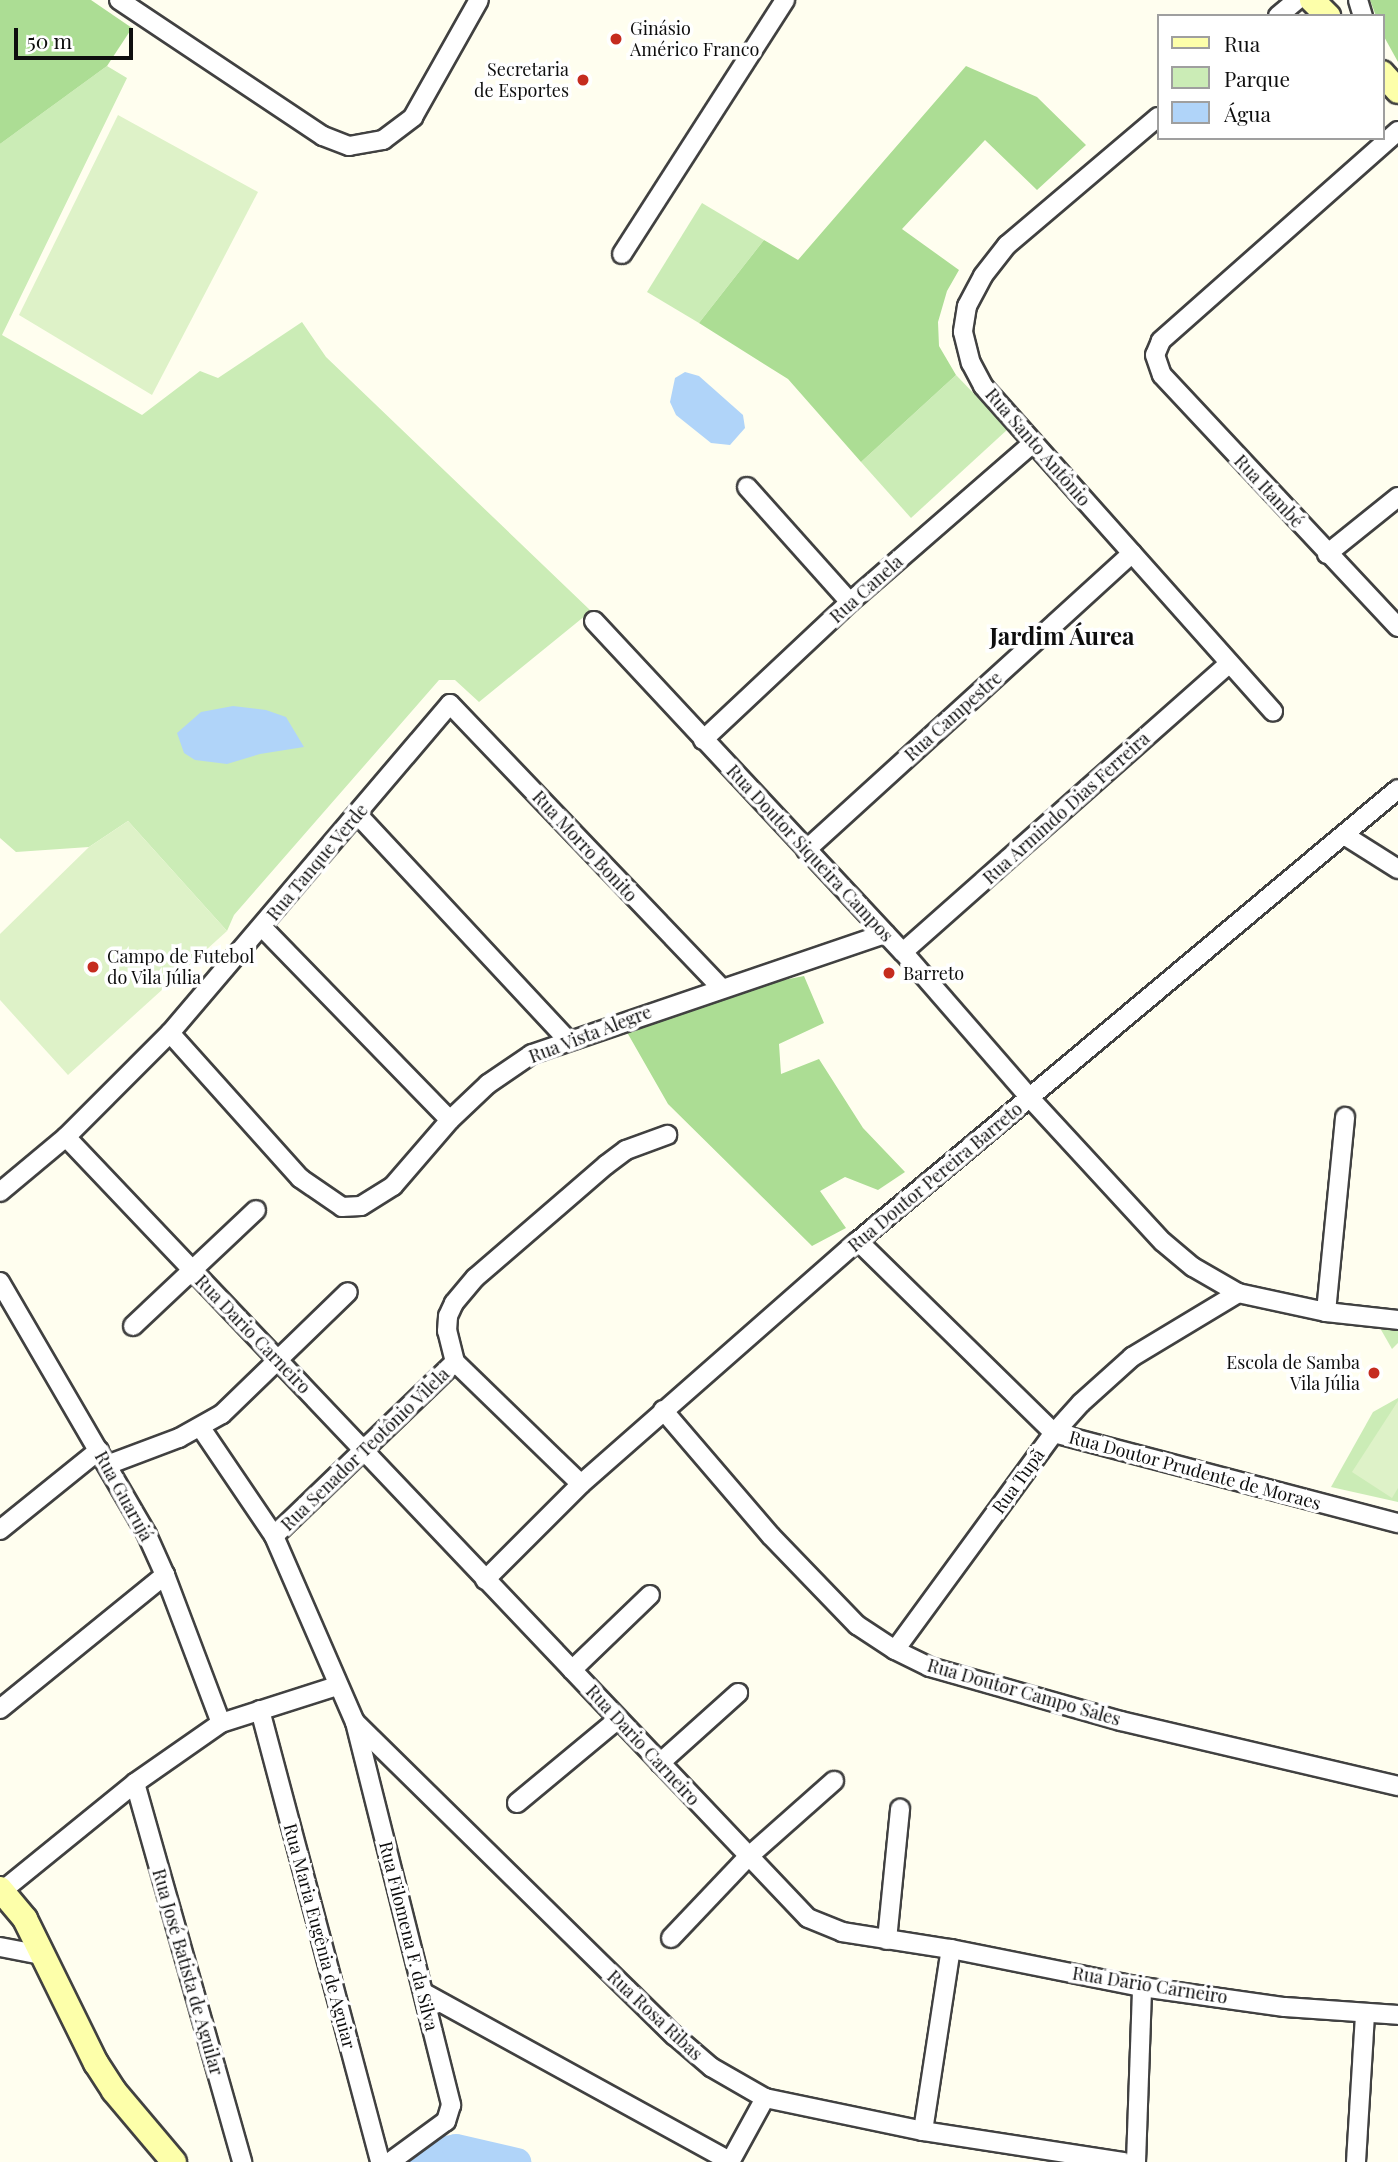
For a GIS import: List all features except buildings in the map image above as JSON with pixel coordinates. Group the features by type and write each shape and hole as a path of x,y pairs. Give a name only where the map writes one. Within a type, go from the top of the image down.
{"street":[{"path":"119,0 323,136 349,146 383,140 413,117 479,0"},
{"path":"622,254 785,0"},
{"path":"1280,14 1297,0"},
{"path":"1312,0 1326,14"},
{"path":"1384,75 1398,91"},
{"name":"Rua Santo Antônio","path":"1156,119 1007,245 983,275 967,306 963,332 971,363 983,386 1273,711"},
{"name":"Rua Itambé","path":"1398,131 1156,348 1156,365 1162,375 1398,627"},
{"name":"Rua Canela","path":"703,740 850,603 1033,443"},
{"path":"747,487 850,603"},
{"path":"1327,554 1398,497"},
{"name":"Rua Campestre","path":"806,850 1132,553"},
{"name":"Rua Doutor Siqueira Campos","path":"594,621 903,952 1029,1097 1163,1242 1193,1267 1238,1293 1326,1312 1398,1320"},
{"name":"Rua Armindo Dias Ferreira","path":"903,952 1229,664"},
{"name":"Rua Tanque Verde","path":"0,1192 66,1137 170,1033 358,816 450,704"},
{"name":"Rua Morro Bonito","path":"450,704 721,988"},
{"name":"Rua Doutor Pereira Barreto","path":"485,1580 581,1484 858,1241 1398,789"},
{"path":"358,816 567,1040"},
{"path":"1345,835 1398,869"},
{"path":"262,927 450,1120"},
{"name":"Rua Vista Alegre","path":"170,1033 300,1178 342,1207 361,1206 393,1186 450,1120 509,1067 567,1040 885,934"},
{"path":"1326,1312 1345,1117"},
{"name":"Rua Senador Teotônio Vilela","path":"274,1536 455,1362 447,1331 448,1316 454,1303 475,1278 626,1150 667,1135"},
{"name":"Rua Dario Carneiro","path":"66,1137 808,1918 842,1932 951,1949 1142,1987 1365,2014 1398,2015"},
{"path":"134,1326 256,1210"},
{"name":"Rua Doutor Prudente de Moraes","path":"858,1241 1054,1433 1398,1523"},
{"name":"Rua Guarujá","path":"0,1282 103,1457 165,1575 221,1723"},
{"path":"0,1530 103,1457 201,1429 222,1414 279,1361 348,1292"},
{"name":"Rua Tupã","path":"895,1650 1054,1433 1106,1378 1132,1357 1238,1293"},
{"path":"455,1362 581,1484"},
{"name":"Rua Doutor Campo Sales","path":"663,1410 800,1566 857,1625 895,1650 930,1667 1121,1721 1398,1786"},
{"name":"Rua Filomena F. da Silva","path":"201,1429 274,1536 337,1686 355,1722 451,2105 446,2121 390,2162"},
{"path":"0,1709 165,1575"},
{"path":"572,1670 650,1595"},
{"path":"174,2162 114,2091 96,2063 25,1919 1,1890 135,1783 221,1723 337,1686"},
{"path":"660,1763 738,1693"},
{"name":"Rua Maria Eugênia de Aguiar","path":"260,1710 380,2162"},
{"path":"517,1803 618,1719"},
{"name":"Rua Rosa Ribas","path":"355,1722 675,2036 711,2067 765,2098 923,2131 1124,2162"},
{"path":"671,1938 748,1857 834,1781"},
{"name":"Rua José Batista de Aguilar","path":"135,1783 242,2162"},
{"path":"887,1940 900,1809"},
{"path":"0,1947 43,1955"},
{"path":"923,2131 951,1949"},
{"path":"1136,2162 1142,1987"},
{"path":"424,1993 730,2162 765,2098"},
{"path":"1356,2162 1365,2014"}],"green space":[{"path":"0,0 91,0 132,28 107,66 0,144"},
{"path":"1370,0 1398,0 1398,62 1384,37 1384,14 1375,14"},
{"path":"107,66 127,78 2,335 142,415 200,371 218,378 302,322 326,357 591,611 479,702 455,680 439,680 234,915 227,931 128,821 89,847 16,852 0,838 0,144"},
{"path":"966,66 1037,97 1086,145 1037,190 985,140 902,229 959,270 947,291 938,322 939,346 956,375 861,462 788,379 699,323 764,240 798,260"},
{"path":"118,115 258,192 152,395 19,315"},
{"path":"702,203 764,240 699,323 647,292"},
{"path":"956,375 1008,429 911,518 861,462"},
{"name":"Campo de Futebol do Vila Júlia","path":"128,821 227,931 68,1075 0,1000 0,934 89,847"},
{"path":"804,976 824,1023 779,1044 781,1074 819,1059 863,1128 905,1172 878,1190 845,1177 820,1191 846,1228 812,1246 668,1104 624,1027 717,993"},
{"path":"1380,1328 1398,1330 1398,1343 1392,1349"},
{"path":"1398,1398 1398,1502 1331,1487 1373,1412"},
{"path":"1398,1401 1398,1488 1392,1498 1352,1472"}],"water":[{"path":"685,372 699,376 743,415 745,428 730,445 711,443 676,415 670,402 675,378"},
{"path":"233,706 266,710 286,717 304,747 260,754 227,764 195,760 184,753 177,733 201,712"}],"waterway":[{"path":"417,2162 431,2153 456,2148 517,2162"}],"place":[{"name":"Ginásio Américo Franco","path":"616,39"},
{"name":"Secretaria de Esportes","path":"583,80"},
{"name":"Campo de Futebol do Vila Júlia","path":"93,967"},
{"name":"Barreto","path":"889,973"},
{"name":"Escola de Samba Vila Júlia","path":"1374,1373"}],"district":[{"name":"Jardim Áurea","path":"1062,636"}]}
